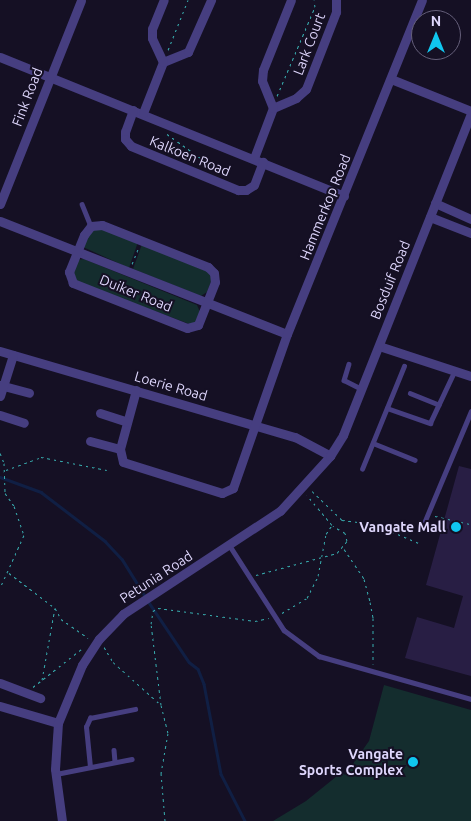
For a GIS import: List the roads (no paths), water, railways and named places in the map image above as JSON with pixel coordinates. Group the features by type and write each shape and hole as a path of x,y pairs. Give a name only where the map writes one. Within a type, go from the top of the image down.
{"street":[{"name":"Fink Road","path":"0,204 81,0"},
{"path":"163,62 152,38 152,29 164,0"},
{"path":"142,113 163,62 188,52 211,0"},
{"path":"254,158 273,108 262,74 291,0"},
{"name":"Lark Court","path":"273,108 296,98 306,89 336,12 336,0"},
{"name":"Hammerkop Road","path":"120,449 120,457 126,465 222,493 229,492 238,480 253,424 422,0"},
{"name":"Kalkoen Road","path":"0,57 254,158 344,196"},
{"path":"391,79 471,112"},
{"name":"Kalkoen Road","path":"133,110 125,132 125,139 131,146 238,190 246,190 254,185 263,162"},
{"name":"Bosduif Road","path":"330,456 343,435 362,389 471,112"},
{"path":"435,203 471,220"},
{"path":"430,217 471,233"},
{"name":"Duiker Road","path":"0,221 288,334"},
{"name":"Duiker Road","path":"102,225 208,267 214,273 214,282 207,303 193,329 73,283 69,272 77,251 91,226 102,225"},
{"path":"378,346 471,376"},
{"name":"Loerie Road","path":"0,351 307,441 330,456"},
{"path":"0,396 13,355"},
{"path":"2,385 29,394"},
{"path":"90,441 120,449 136,390"},
{"path":"100,413 128,422"},
{"path":"0,415 24,423"},
{"name":"Petunia Road","path":"62,821 55,774 58,723 71,687 91,651 112,626 138,602 230,546 280,511 330,456"},
{"path":"0,682 24,694 40,698"},
{"path":"0,706 58,723"}],"lane":[{"path":"82,204 91,226"},
{"path":"349,364 344,380 362,389"},
{"path":"362,469 404,366"},
{"path":"387,408 426,424 432,421 454,372"},
{"path":"410,393 439,405"},
{"path":"424,523 471,411"},
{"path":"373,443 415,460"},
{"path":"230,546 248,578 274,617 295,640 319,656 471,699"},
{"path":"90,767 86,727 90,718 135,709"},
{"path":"114,750 115,762"},
{"path":"55,774 132,759"}],"waterway":[{"path":"0,477 41,492 105,541 122,559 145,596"},
{"path":"148,601 189,662 198,669 204,684 221,774 245,821"}],"place":[{"name":"Vangate Mall","path":"456,527"},
{"name":"Vangate Sports Complex","path":"413,762"}]}
